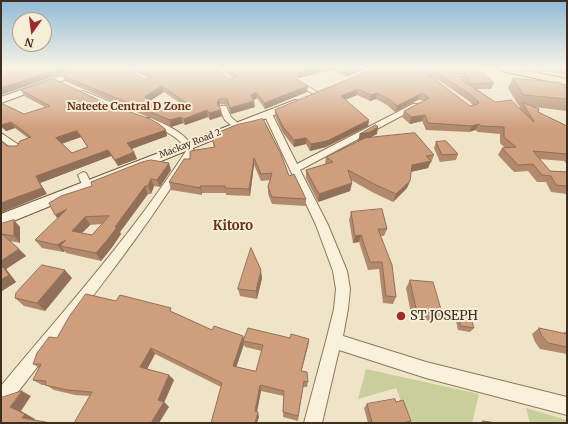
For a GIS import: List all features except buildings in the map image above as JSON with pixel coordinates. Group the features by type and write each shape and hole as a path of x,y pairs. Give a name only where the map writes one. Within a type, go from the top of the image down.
{"street":[{"path":"1,100 37,88"},
{"path":"1,400 116,256 174,178 190,151 188,145 165,128 137,115 115,108 73,88"},
{"path":"307,88 317,94"},
{"name":"Mackay Road 2","path":"1,220 85,180 188,145 331,88"},
{"path":"294,169 422,103"},
{"path":"223,108 228,118 237,126"},
{"path":"268,114 322,225 340,271 343,289 341,309 334,341 313,423"},
{"path":"1,136 19,149"},
{"path":"334,341 426,370 567,406"}],"green space":[{"path":"366,369 479,394 472,423 409,423 396,388 358,399"},
{"path":"526,408 567,420 567,423 530,423"}],"place":[{"name":"ST JOSEPH","path":"401,316"}],"district":[{"name":"Nateete Central D Zone","path":"129,107"},
{"name":"Kitoro","path":"233,226"}]}
